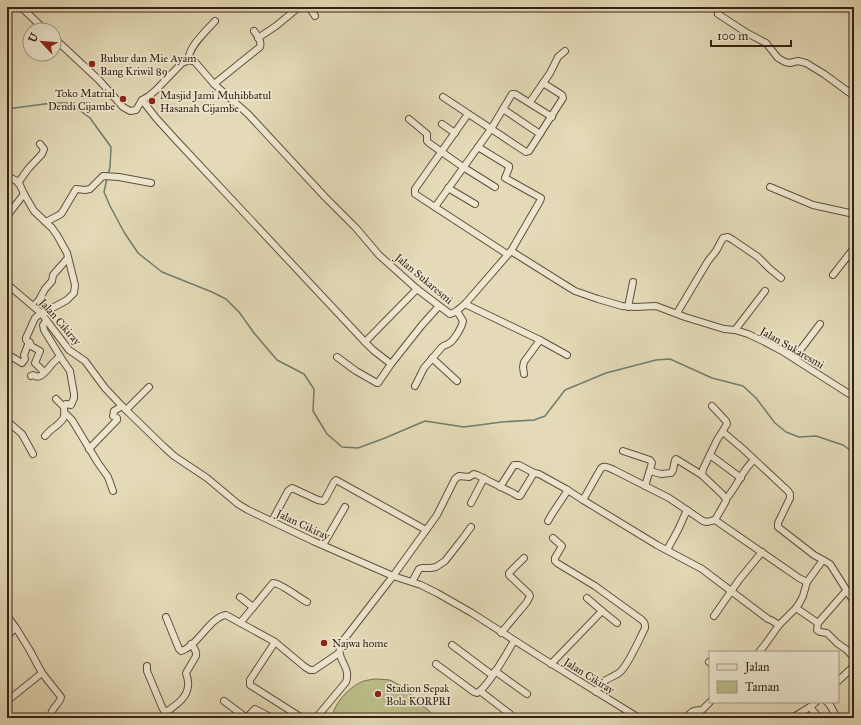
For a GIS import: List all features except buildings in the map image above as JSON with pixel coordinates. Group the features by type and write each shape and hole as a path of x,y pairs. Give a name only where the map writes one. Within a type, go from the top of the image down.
{"street":[{"path":"22,7 37,22"},
{"path":"258,38 276,26 299,7"},
{"path":"309,7 315,16"},
{"path":"718,14 747,33 766,43 778,58 790,63 798,61 806,63 854,96"},
{"path":"62,45 99,80 125,109 135,111 142,100 149,96 182,63 189,60 188,56 193,46 215,21"},
{"path":"214,84 260,46 261,44 254,31"},
{"path":"530,102 558,57 565,51"},
{"name":"Jalan Sukaresmi","path":"189,60 196,63 214,84 248,114 324,197 356,228 379,255 417,289 450,314 457,311 465,304 509,253 575,291 598,299 628,307 656,306 724,329 735,330 763,340 854,396"},
{"path":"443,97 526,152 552,117 564,97 543,83"},
{"path":"435,208 491,129 514,93 552,117"},
{"path":"142,100 156,118 365,342 391,364"},
{"path":"503,109 540,134"},
{"path":"468,114 415,191 416,196 509,253 541,198 505,178 504,177 510,167 478,147"},
{"path":"409,119 427,134 428,142 495,187"},
{"path":"442,124 455,133"},
{"path":"18,183 28,169 42,154 44,149 40,144"},
{"path":"7,176 18,183 34,211 52,228 57,235 67,253 75,284 74,293 68,300 45,312 43,317 44,330 72,376 74,398 71,405 66,407 62,422 45,436"},
{"path":"46,222 63,211 76,189 90,189 104,176 151,183"},
{"path":"770,187 814,204 854,214"},
{"path":"448,188 474,204"},
{"path":"7,216 24,194"},
{"path":"677,314 723,238 728,237 758,257 781,278"},
{"path":"833,275 854,248"},
{"path":"33,306 52,281 53,275 68,258"},
{"path":"628,307 633,282"},
{"name":"Jalan Cikiray","path":"7,284 33,306 69,350 84,361 105,388 163,446 174,456 207,478 238,504 323,545 393,576 421,585 437,593 472,613 501,633 639,718"},
{"path":"365,342 417,289"},
{"path":"735,330 765,291"},
{"path":"465,304 540,340 567,355"},
{"path":"337,357 355,371 378,383 391,364 439,306"},
{"path":"415,386 424,368 443,346 449,344 462,326 462,319 457,311"},
{"path":"43,317 35,318 26,339 31,346 40,351 35,363 44,372"},
{"path":"795,359 820,324"},
{"path":"524,374 524,362 540,340"},
{"path":"7,354 22,364 25,359 24,355 29,342"},
{"path":"31,376 33,375 38,377 60,357"},
{"path":"432,358 457,381"},
{"path":"89,449 117,420 117,418 113,415 114,412 124,408 149,387"},
{"path":"56,399 66,407 89,449 108,477 113,491"},
{"path":"702,475 717,440 727,425 727,423 712,406"},
{"path":"7,420 22,434 33,454"},
{"path":"722,432 790,494 790,498 778,523 778,527 814,555 830,564 854,602"},
{"path":"623,451 650,460 652,463 645,486"},
{"path":"710,455 741,478"},
{"path":"650,471 661,474 671,473 676,459 702,475 726,499"},
{"path":"583,500 602,467 606,467 669,498 705,522 709,522 715,520 726,499 754,460"},
{"path":"500,487 514,465 519,465 539,474 666,550 702,569 731,592 779,625"},
{"path":"316,718 347,680 345,665 339,653 342,642 393,576 437,515 457,476 469,477 476,474 520,496 534,472"},
{"path":"471,503 484,478"},
{"path":"272,521 290,489 292,488 318,500 323,500 336,480 426,530"},
{"path":"548,521 568,490"},
{"path":"323,545 345,507"},
{"path":"666,550 678,530 687,510"},
{"path":"715,520 807,582"},
{"path":"412,582 419,569 436,567 445,561 471,527"},
{"path":"553,538 562,546 556,558 557,563 594,586 642,620 645,625 635,649 622,670 615,676 604,681 596,692"},
{"path":"714,616 762,552"},
{"path":"501,633 527,602 530,596 509,575 509,573 524,558"},
{"path":"760,651 779,625 796,608 803,596 807,582 824,560"},
{"path":"241,622 274,582 307,602"},
{"path":"846,591 818,623 817,630 827,633 854,658"},
{"path":"240,597 253,607"},
{"path":"587,598 617,623"},
{"path":"796,608 818,623"},
{"path":"551,664 602,611"},
{"path":"166,617 181,651 192,644 221,616 226,615 275,642 310,670 314,670 339,653"},
{"path":"7,616 16,628 42,673 61,697 61,700 51,712 51,716 53,718"},
{"path":"7,634 16,628"},
{"path":"436,664 477,693 494,673 514,641"},
{"path":"275,642 250,680 250,685 301,718"},
{"path":"147,666 147,671 166,715 183,699 188,689 186,673 196,656 196,651 192,644"},
{"path":"452,645 528,694"},
{"path":"764,646 768,651"},
{"path":"839,680 853,668"},
{"path":"7,701 42,673"},
{"path":"480,691 510,714"},
{"path":"224,701 246,717 254,709 272,718"},
{"path":"686,718 692,711 702,710 709,703"},
{"path":"792,718 815,703"},
{"path":"828,703 837,718"},
{"path":"810,707 819,718"},
{"path":"285,718 301,718"}],"green space":[{"name":"Stadion Sepak Bola KORPRI","path":"377,679 390,680 401,686 437,718 332,718 339,701 348,691 359,683"}],"waterway":[{"path":"7,109 52,103 70,103 90,118 111,147 108,175"},
{"path":"107,178 104,192 124,232 138,253 162,272 226,299 239,312 254,333 277,360 304,374 314,389 313,411 327,434 342,447 358,448 425,421 464,427 534,420 545,416 565,390 606,373 656,360 670,359 712,378 743,386 756,398 775,423 786,432 799,437 816,436 843,445 854,453"}],"place":[{"name":"Bubur dan Mie Ayam Bang Kriwil 89","path":"92,64"},
{"name":"Toko Matrial Dendi Cijambe","path":"123,99"},
{"name":"Masjid Jami Muhibbatul Hasanah Cijambe","path":"152,101"},
{"name":"Najwa home","path":"324,643"},
{"name":"Stadion Sepak Bola KORPRI","path":"378,694"}]}
